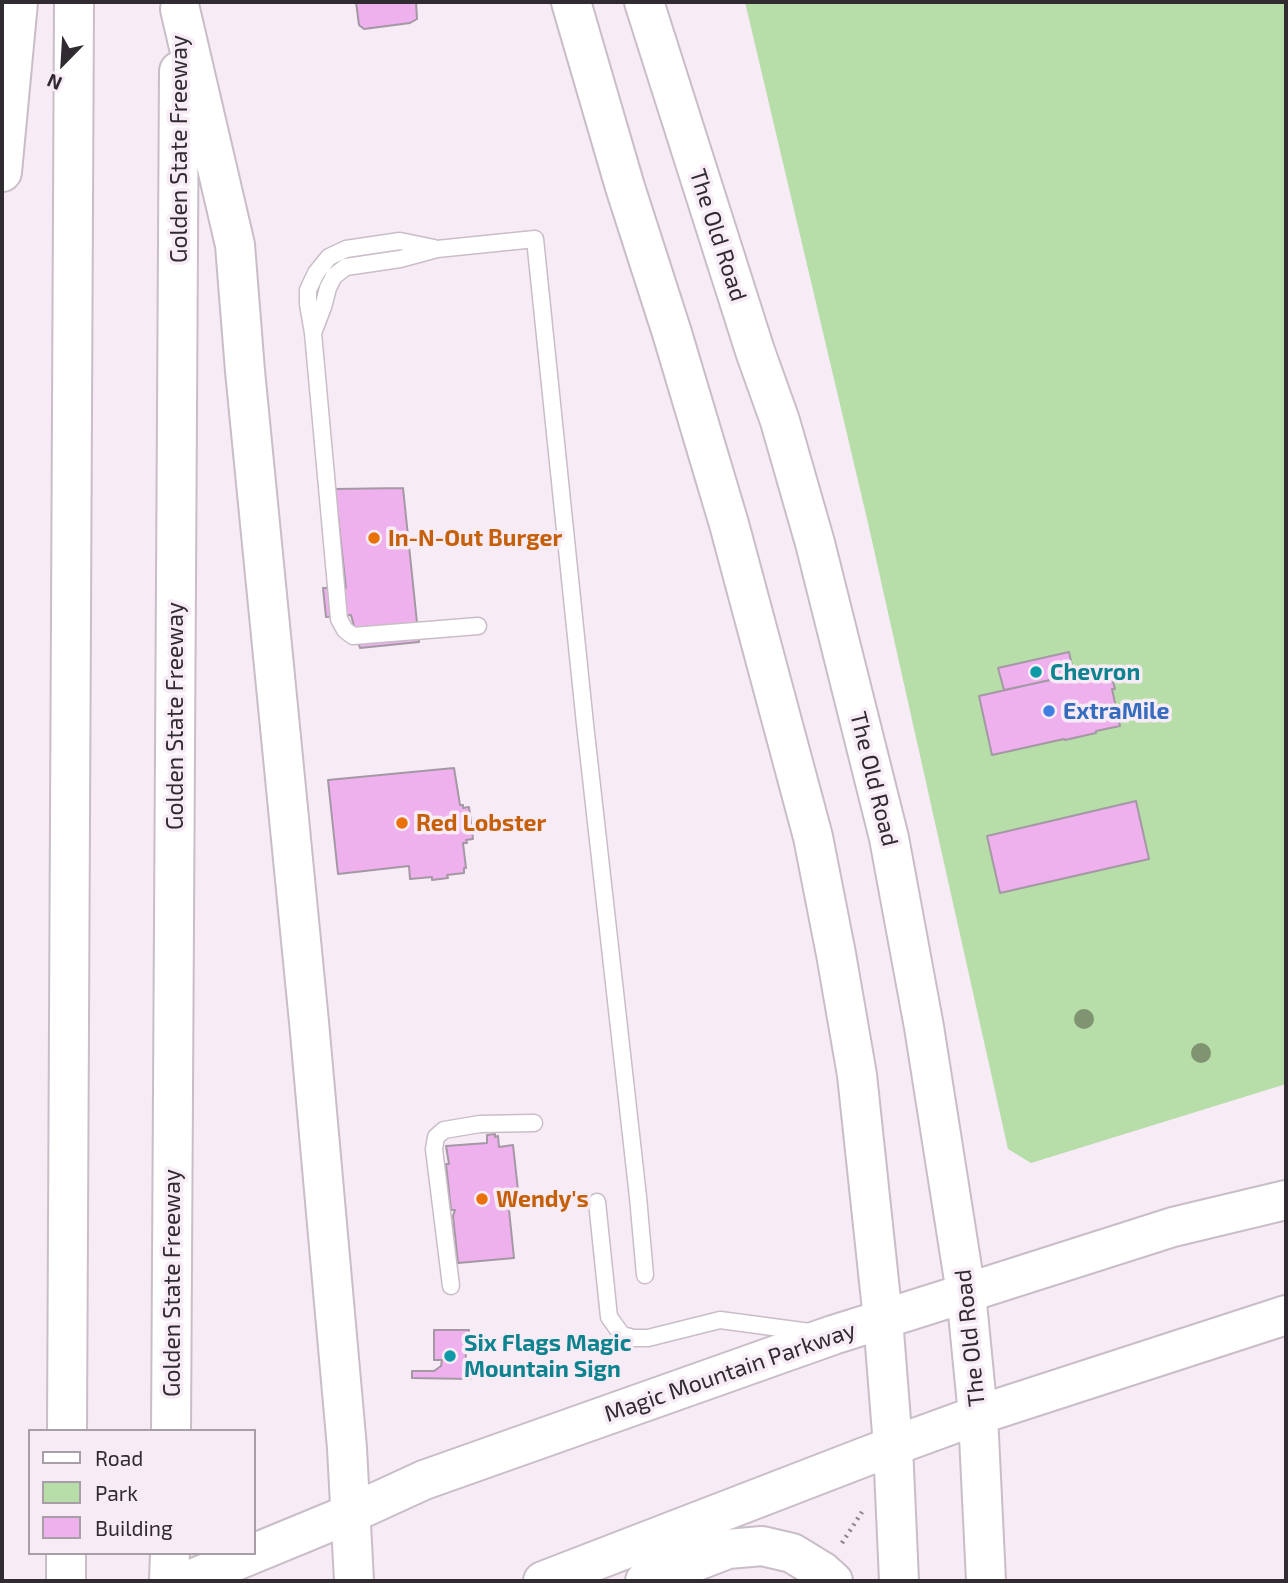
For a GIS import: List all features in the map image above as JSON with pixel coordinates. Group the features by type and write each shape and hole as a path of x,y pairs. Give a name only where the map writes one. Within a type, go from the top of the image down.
{"main road":[{"path":"2,172 18,2"},
{"path":"67,1429 74,2"},
{"path":"571,2 725,511 813,837 857,1075 883,1319 893,1446 899,1581"},
{"name":"The Old Road","path":"644,2 755,351 780,421 815,543 889,838 908,937 966,1293 978,1415 986,1581"},
{"path":"180,5 235,245 246,385 309,1022 352,1513 354,1581"},
{"name":"Golden State Freeway","path":"171,1429 180,5"},
{"name":"Magic Mountain Parkway","path":"256,1553 424,1480 833,1335 1174,1227 1286,1200"},
{"path":"550,1581 978,1415 1286,1315"},
{"path":"645,1581 729,1549 762,1546 792,1553 833,1581"},
{"path":"66,1555 66,1581"},
{"path":"169,1581 170,1555"},
{"name":"Magic Mountain Parkway","path":"187,1581 250,1555"}],"lane":[{"path":"478,626 353,636 345,630 339,619 308,290 316,273 330,257 346,249 400,241 436,249 535,239 645,1275"},
{"path":"451,1286 434,1149 436,1137 444,1130 480,1124 534,1123"},
{"path":"597,1202 609,1317 622,1335 648,1338 720,1320 833,1335"}],"path":[{"path":"842,1543 862,1513 860,1505"}],"green space":[{"path":"745,2 1286,2 1286,1084 1031,1163 1008,1149 868,523"}],"building":[{"path":"356,2 416,2 417,19 410,23 364,29 359,25"},
{"name":"In-N-Out Burger","path":"403,488 419,642 360,648 351,615 326,617 323,588 346,588 335,489"},
{"name":"Chevron","path":"1069,652 1074,675 1004,690 998,668"},
{"name":"ExtraMile","path":"1107,667 1115,689 1112,689 1120,726 992,755 979,696"},
{"name":"Red Lobster","path":"454,768 460,805 463,805 463,808 469,807 473,839 463,843 466,868 464,873 432,880 432,877 410,879 409,866 338,874 328,780"},
{"path":"1136,801 1149,859 1000,893 987,836"},
{"name":"Wendy's","path":"495,1134 495,1137 498,1136 499,1147 513,1145 519,1199 508,1200 514,1258 458,1263 453,1216 455,1210 451,1210 446,1146 487,1143 487,1135"},
{"name":"Six Flags Magic Mountain Sign","path":"434,1330 469,1330 465,1371 471,1371 471,1379 412,1378 412,1371 434,1371 441,1366 442,1360 434,1360"}],"place":[{"name":"In-N-Out Burger","path":"374,538"},
{"name":"Chevron","path":"1036,672"},
{"name":"ExtraMile","path":"1049,711"},
{"name":"Red Lobster","path":"402,823"},
{"name":"Wendy's","path":"482,1199"},
{"name":"Six Flags Magic Mountain Sign","path":"450,1356"}]}
